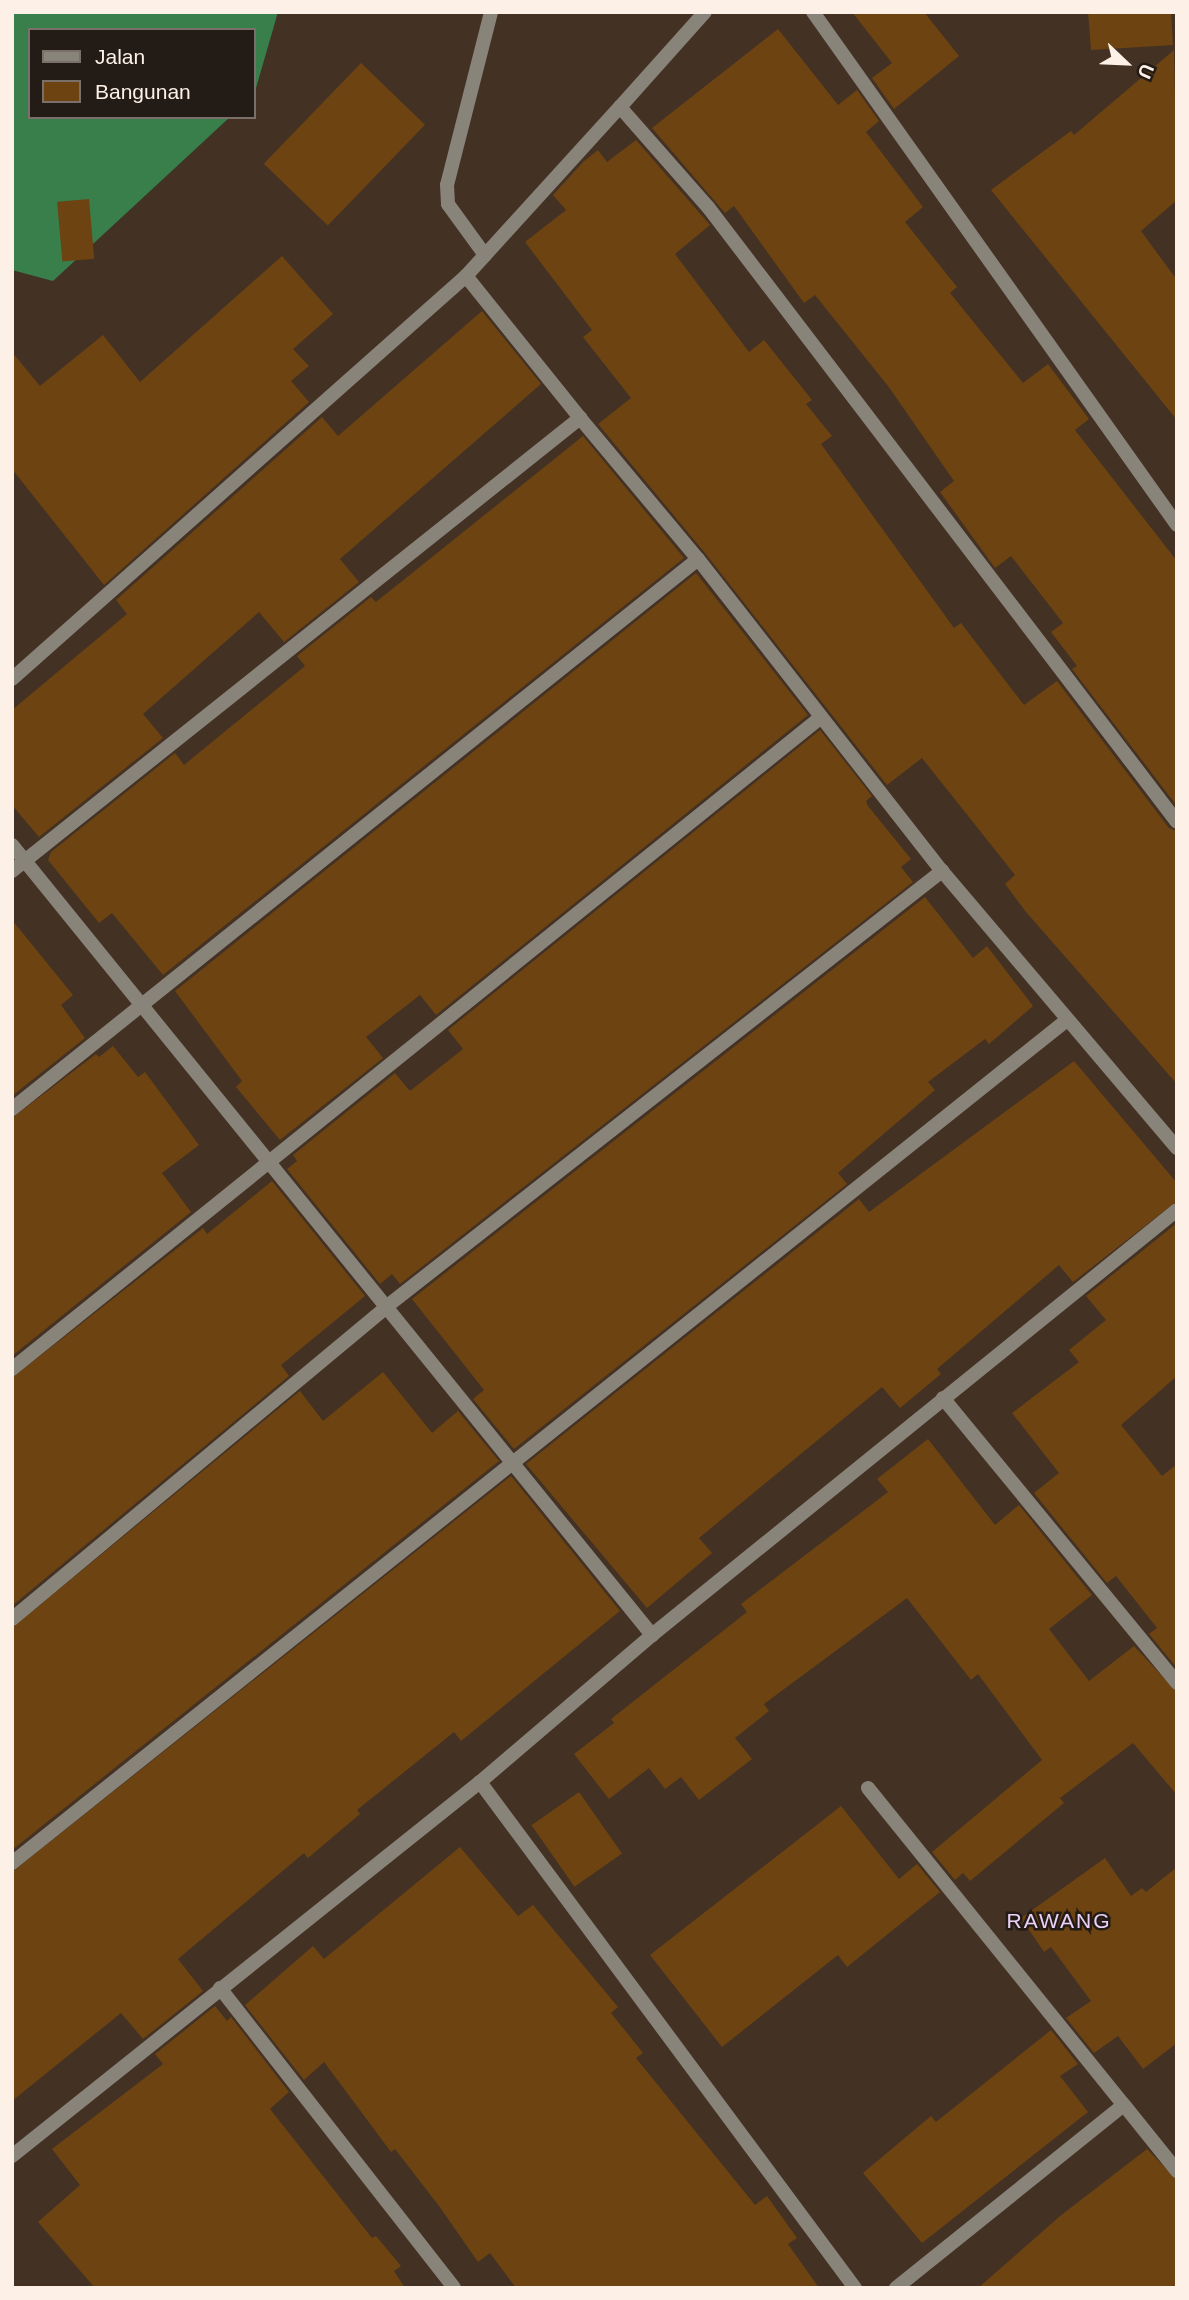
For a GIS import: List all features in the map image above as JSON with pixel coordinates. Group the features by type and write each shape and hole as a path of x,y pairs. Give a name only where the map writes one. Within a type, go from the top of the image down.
{"street":[{"path":"485,256 448,204 447,185 491,12"},
{"path":"12,679 466,276 705,12"},
{"path":"813,12 1177,525"},
{"path":"620,107 708,207 1177,822"},
{"path":"466,276 698,559 942,871 1177,1148"},
{"path":"12,871 580,418"},
{"path":"12,1109 698,559"},
{"path":"12,1369 270,1164 820,718"},
{"path":"12,845 652,1635"},
{"path":"12,1619 386,1307 942,871"},
{"path":"12,1863 1067,1020"},
{"path":"12,2156 480,1782 652,1635 1177,1210"},
{"path":"943,1398 1177,1683"},
{"path":"480,1782 855,2288"},
{"path":"868,1788 1177,2171"},
{"path":"220,1988 454,2288"},
{"path":"896,2288 1124,2105"}],"green space":[{"path":"12,12 278,12 256,88 256,28 28,28 28,119 228,119 53,281 12,270"}],"building":[{"path":"852,12 924,12 959,56 894,109 872,78 892,63"},
{"path":"1088,12 1171,12 1173,45 1091,50"},
{"path":"778,29 838,105 857,90 879,121 866,132 923,207 905,222 957,287 950,293 1023,383 1048,364 1089,419 1075,430 1177,561 1177,806 1072,669 1077,666 1051,632 1063,623 1011,556 995,568 940,492 954,481 888,386 815,295 804,303 734,206 725,213 652,128"},
{"path":"1174,50 1177,200 1141,231 1177,280 1177,420 991,190 1071,131 1074,135"},
{"path":"361,63 425,125 328,226 264,164"},
{"path":"636,140 710,225 675,254 749,352 764,340 812,400 806,404 832,436 821,444 954,628 961,623 1024,705 1057,681 1169,828 1177,831 1177,1084 1026,912 1005,884 1015,875 922,758 887,785 705,553 598,424 631,398 583,337 592,330 525,242 566,210 553,195 583,162 598,150 607,162"},
{"path":"89,199 94,259 62,262 57,202"},
{"path":"282,256 333,314 293,349 309,366 291,381 309,402 104,585 12,469 12,352 40,386 103,335 140,382"},
{"path":"482,311 541,384 340,559 359,582 284,642 259,612 143,714 163,738 39,837 12,805 12,710 127,614 116,600 322,417 338,436"},
{"path":"583,436 684,558 163,975 112,913 99,923 48,860 51,852 175,753 184,765 305,666 297,656 371,597 376,602"},
{"path":"696,573 808,715 436,1015 420,995 366,1037 383,1058 280,1140 236,1087 242,1081 175,991"},
{"path":"820,730 872,796 866,801 868,806 911,859 901,867 913,882 400,1284 392,1274 380,1284 287,1169 297,1161 293,1155 395,1073 410,1091 463,1049 448,1030"},
{"path":"925,897 973,958 987,946 1033,1006 989,1044 985,1039 928,1082 935,1090 838,1173 847,1184 514,1449 473,1399 484,1390 412,1299"},
{"path":"12,920 73,995 61,1005 85,1038 12,1096"},
{"path":"113,1046 138,1077 145,1072 199,1145 162,1173 191,1212 12,1356 12,1118 96,1054 99,1057"},
{"path":"1074,1061 1177,1183 1177,1201 1073,1282 1059,1265 937,1369 941,1374 900,1408 882,1387 699,1538 712,1553 647,1608 526,1464 859,1199 869,1212"},
{"path":"272,1181 365,1296 281,1365 289,1376 12,1606 12,1378 203,1228 207,1234"},
{"path":"1177,1223 1177,1376 1121,1425 1162,1476 1177,1464 1177,1668 1149,1634 1157,1628 1116,1576 1107,1583 1034,1493 1059,1473 1012,1413 1079,1362 1069,1350 1106,1320 1086,1296"},
{"path":"383,1372 432,1433 458,1411 499,1461 12,1850 12,1628 300,1391 323,1421"},
{"path":"928,1439 995,1525 1019,1505 1092,1595 1049,1629 1089,1681 1134,1646 1177,1692 1177,1795 1133,1743 1060,1798 1064,1803 970,1881 963,1873 955,1880 932,1852 1042,1760 978,1674 971,1680 907,1598 764,1704 769,1711 735,1738 752,1759 699,1800 681,1777 665,1789 649,1768 609,1799 574,1754 614,1723 611,1719 747,1612 741,1604 888,1492 877,1479"},
{"path":"511,1476 620,1611 461,1741 454,1732 357,1810 360,1814 308,1858 304,1853 178,1959 203,1991 143,2039 121,2013 12,2101 12,1872"},
{"path":"579,1792 622,1853 575,1887 531,1825"},
{"path":"841,1806 899,1879 917,1864 940,1892 847,1967 838,1955 722,2047 650,1955"},
{"path":"460,1847 518,1916 533,1905 618,2007 611,2013 643,2053 636,2058 755,2205 767,2196 797,2238 788,2244 819,2288 516,2288 490,2253 478,2262 439,2206 395,2149 391,2152 324,2062 304,2080 245,2005 313,1946 324,1959"},
{"path":"1105,1858 1131,1896 1142,1888 1146,1892 1177,1867 1177,2043 1143,2069 1118,2036 1094,2053 1066,2018 1091,2001 1051,1947 1044,1952 1021,1918"},
{"path":"215,2006 227,2021 231,2017 289,2092 270,2109 372,2238 376,2236 401,2266 394,2271 405,2288 95,2288 38,2222 80,2185 52,2149 163,2064 155,2054"},
{"path":"1051,2030 1078,2064 1060,2076 1088,2112 922,2243 863,2173 931,2116 936,2122"},
{"path":"1147,2149 1177,2180 1177,2288 978,2288 1060,2216"}],"district":[{"name":"RAWANG","path":"1059,1921"}]}
